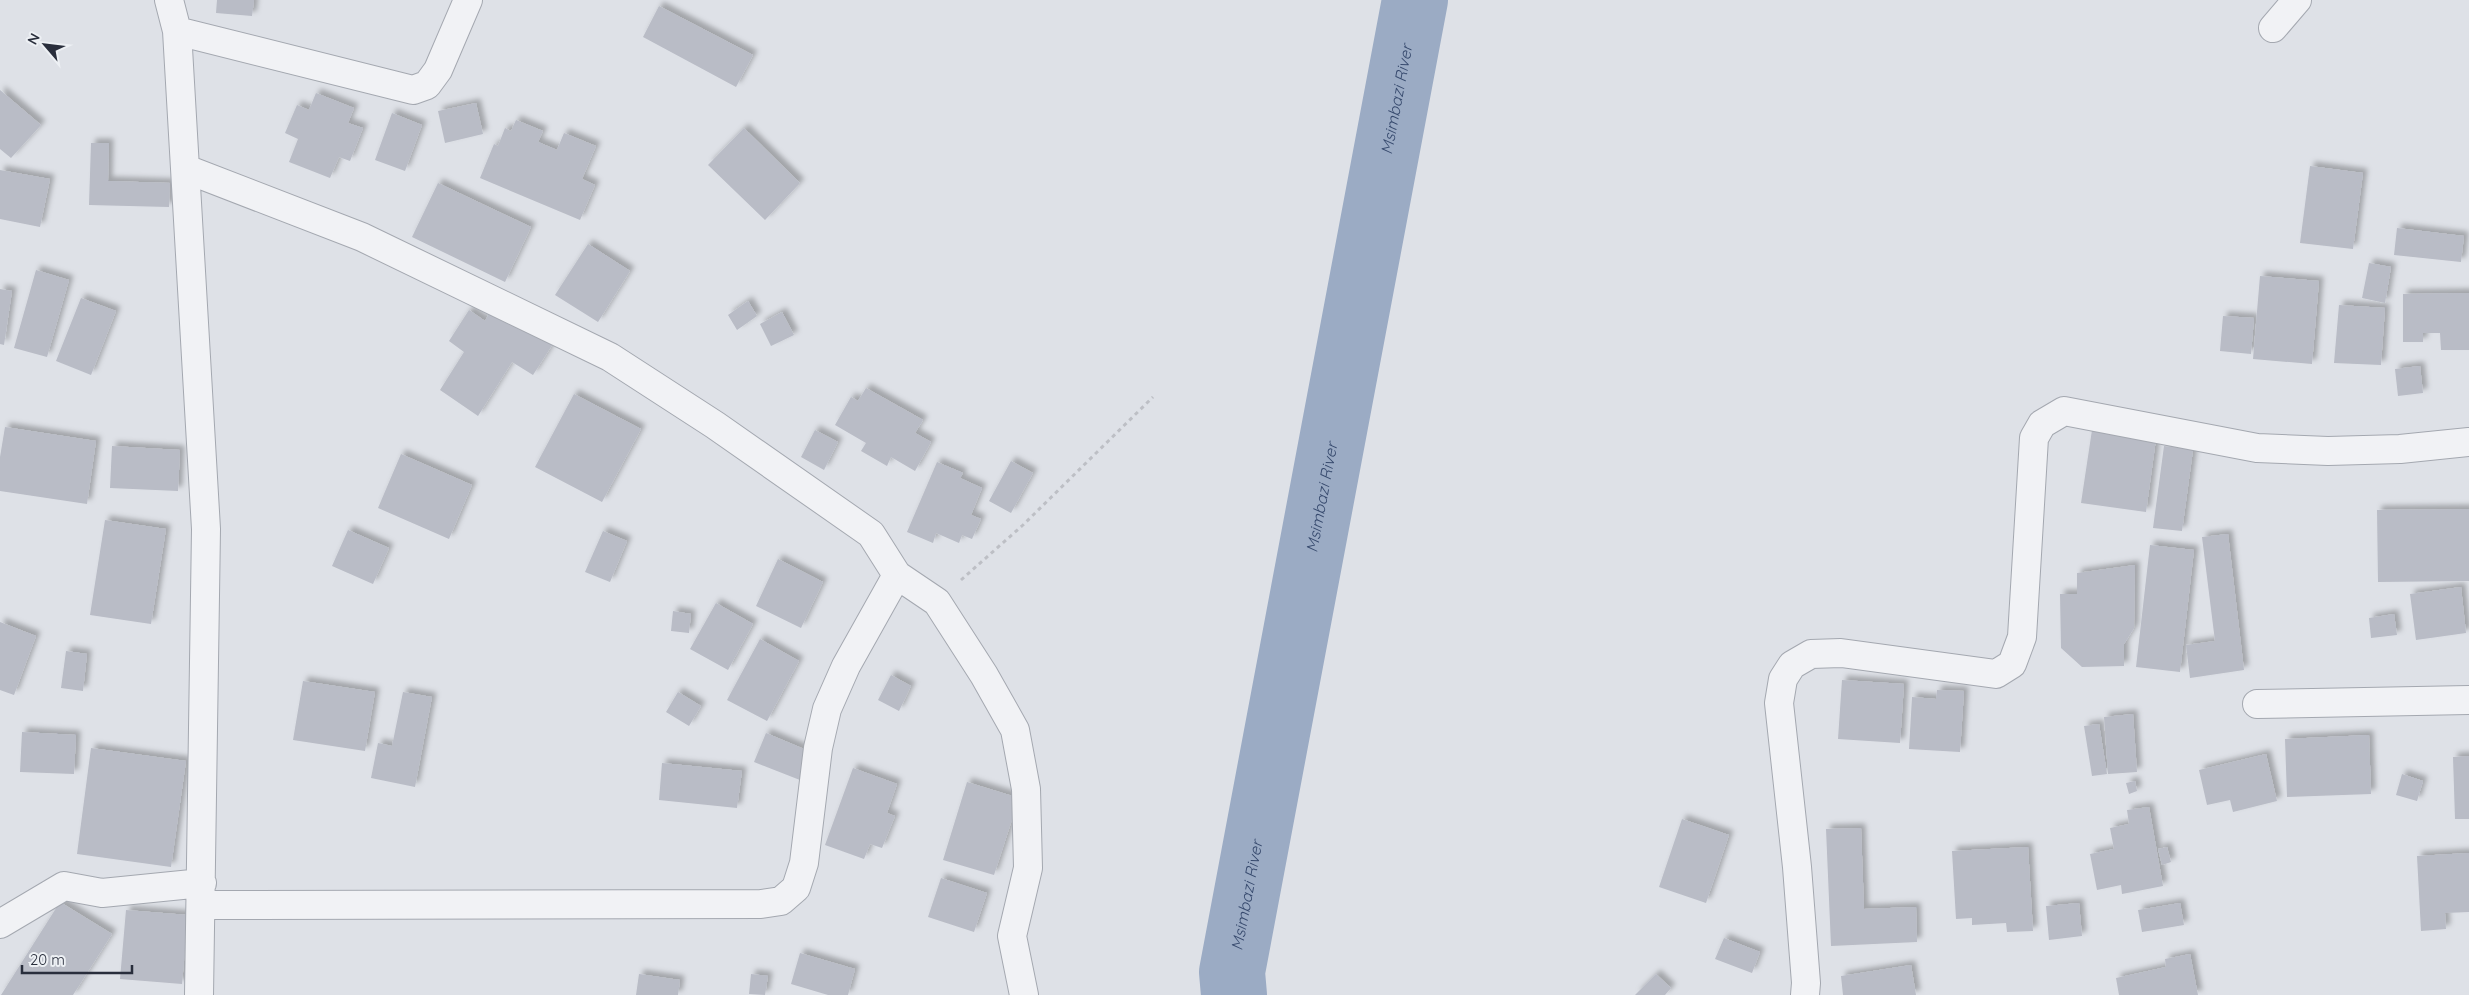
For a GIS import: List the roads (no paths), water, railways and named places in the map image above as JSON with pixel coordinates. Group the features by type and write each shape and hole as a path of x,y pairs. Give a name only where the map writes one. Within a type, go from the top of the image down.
{"street":[{"path":"169,0 177,31 206,529 199,995"},
{"path":"177,31 412,90 427,85 438,70 468,0"},
{"path":"2273,28 2297,0"},
{"path":"186,169 362,237 610,357 715,425 871,534 897,574 936,602 984,675 1015,730 1026,790 1028,868 1012,936 1024,995"},
{"path":"1805,995 1798,867 1779,703 1783,679 1792,665 1811,654 1841,653 1996,674 2012,664 2022,637 2034,438 2042,424 2064,411 2257,448 2328,451 2400,449 2469,442"},
{"path":"0,924 64,886 102,893 741,904 781,901 796,888 804,863 818,748 827,709 846,666 897,574"},
{"path":"2257,704 2469,700"}],"waterway":[{"name":"Msimbazi River","path":"1234,995 1232,972 1415,0"}]}
